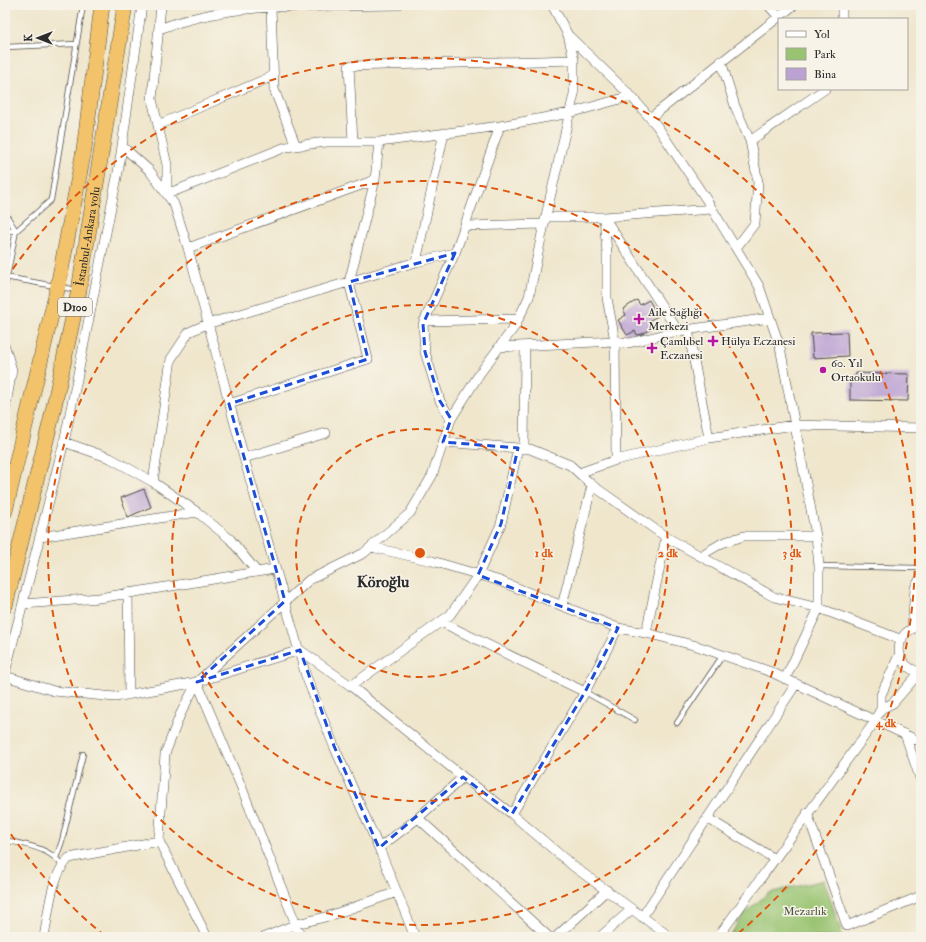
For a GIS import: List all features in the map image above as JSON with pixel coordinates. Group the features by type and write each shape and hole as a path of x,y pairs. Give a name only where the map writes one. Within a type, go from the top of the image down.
{"highway":[{"name":"İstanbul-Ankara yolu","path":"5,511 58,286 84,150 102,5"},
{"name":"İstanbul-Ankara yolu","path":"5,606 51,420 79,290 125,5"}],"street":[{"path":"142,5 122,146 64,442 5,675 54,691 115,697 197,682 300,650"},
{"path":"161,5 152,99 167,165 167,194"},
{"path":"159,29 175,23 243,8 271,6 398,5"},
{"path":"207,937 159,841 165,754 180,715 197,682 309,580 364,553 410,513 432,476 451,419 480,373 518,319 529,297 574,94 574,60 568,35 552,5"},
{"path":"768,5 779,17"},
{"path":"650,118 794,5"},
{"path":"842,5 842,18"},
{"path":"271,6 274,89 296,146"},
{"path":"568,35 631,96 650,118 712,209 759,286 780,347 816,536 819,566 820,608 785,679"},
{"path":"353,142 349,66 574,60"},
{"path":"721,62 735,106 750,141 758,182 755,223 736,248"},
{"path":"158,125 274,76"},
{"path":"750,141 824,90"},
{"path":"167,194 286,147 327,142 379,142 500,126 570,113 631,96"},
{"path":"451,419 440,401 424,352 424,322 455,253 500,126"},
{"path":"416,262 444,133"},
{"path":"229,404 368,359 349,282 375,180 379,142"},
{"path":"122,146 149,170 174,204 188,248 229,404 275,569 300,650 306,676 415,937"},
{"path":"188,248 375,180"},
{"path":"465,226 712,209"},
{"path":"604,217 678,331"},
{"path":"604,217 607,253 607,298 615,341 616,460"},
{"path":"153,482 171,359 189,332 207,324 416,262 455,253"},
{"path":"499,347 615,341 629,343 678,331 770,318"},
{"path":"424,322 518,319"},
{"path":"688,330 709,438"},
{"path":"351,686 450,616 478,575 501,524 521,448 525,346"},
{"path":"5,348 12,370 5,410"},
{"path":"579,473 616,460 709,438 794,426 921,428"},
{"path":"244,458 326,432"},
{"path":"64,442 110,458 153,482 197,512 230,540 257,572"},
{"path":"443,442 530,449 570,465 592,485 666,537 774,597 820,608 902,640"},
{"path":"562,606 592,485"},
{"path":"40,538 197,512"},
{"path":"700,556 722,543 744,536 816,536"},
{"path":"646,633 666,537"},
{"path":"371,547 432,561 497,580 618,628 646,633 697,646 723,655 785,679 921,742"},
{"path":"24,604 99,598 128,592 275,569"},
{"path":"881,709 893,703 921,672 907,666 900,655 899,649 902,640 916,628 915,588 921,577"},
{"path":"128,592 129,694"},
{"path":"441,622 585,692"},
{"path":"512,814 585,692 618,628"},
{"path":"300,650 351,686 463,777 512,814 573,866 670,937"},
{"path":"718,937 875,720 881,709 881,695 900,655"},
{"path":"197,682 297,924 301,937"},
{"path":"642,917 796,684"},
{"path":"905,734 921,781"},
{"path":"379,848 418,818 463,777"},
{"path":"807,813 847,926 921,896"},
{"path":"418,818 549,937"},
{"path":"708,818 775,859"},
{"path":"44,937 56,878 62,865 69,858 159,841"},
{"path":"556,937 607,890"},
{"path":"265,937 297,924 329,916 397,892"},
{"path":"600,937 632,909"}],"lane":[{"path":"5,286 16,230 51,200 83,5"},
{"path":"5,47 76,44"},
{"path":"5,213 16,230"},
{"path":"5,230 16,230"},
{"path":"6,277 79,290"},
{"path":"819,566 921,568"},
{"path":"677,723 723,655"},
{"path":"585,692 635,720"},
{"path":"56,858 62,841 83,754"},
{"path":"5,840 43,849 56,858 62,865"}],"highlighted area":[{"path":"455,253 423,324 425,352 440,401 451,419 443,442 518,448 501,524 478,575 618,628 585,692 512,814 463,777 379,848 334,746 300,650 197,682 285,601 229,404 368,359 349,282"}],"green space":[{"name":"Mezarlık","path":"824,880 843,937 729,937 743,915 768,893"}],"building":[{"path":"637,300 640,305 649,300 658,316 650,320 654,327 642,334 637,335 635,331 627,335 618,320 626,315 623,309"},
{"path":"847,332 848,356 813,358 811,333"},
{"path":"856,373 909,374 908,401 850,400 850,381 856,381"},
{"path":"144,489 151,507 128,517 121,498"}],"place":[{"name":"Aile Sağlığı Merkezi","path":"639,319"},
{"name":"Hülya Eczanesi","path":"713,341"},
{"name":"Çamlıbel Eczanesi","path":"652,348"},
{"name":"60. Yıl Ortaokulu","path":"823,370"}],"district":[{"name":"Köroğlu","path":"383,581"}]}
